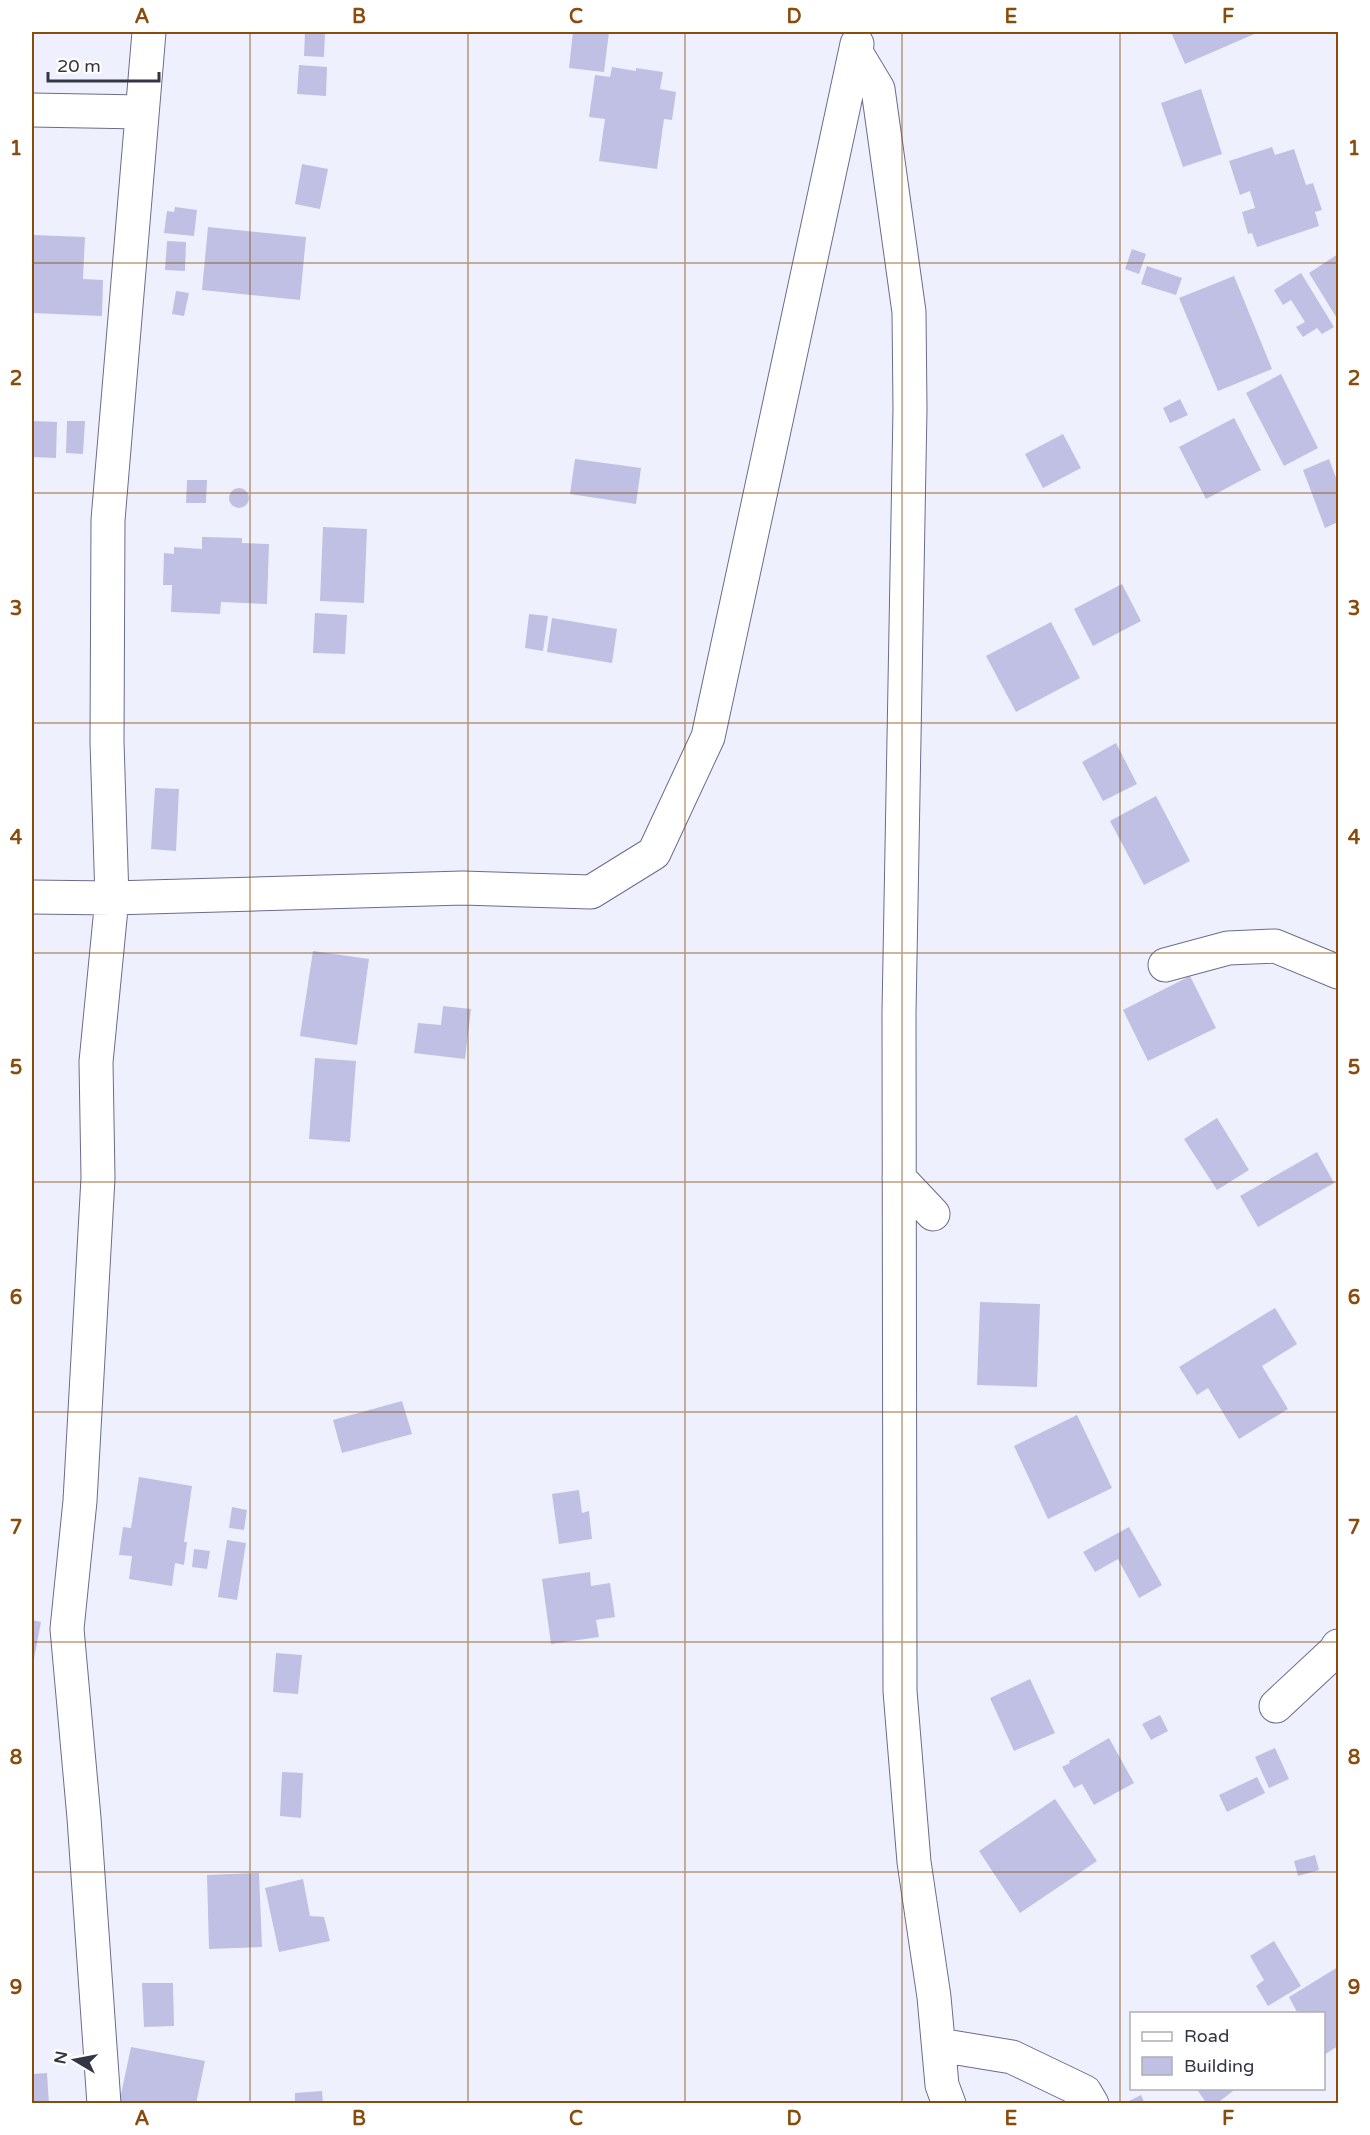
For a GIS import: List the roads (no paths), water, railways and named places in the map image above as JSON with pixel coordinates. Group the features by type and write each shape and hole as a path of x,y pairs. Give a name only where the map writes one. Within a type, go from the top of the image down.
{"street":[{"path":"104,2103 84,1818 67,1629 80,1501 96,1202 96,1062 112,898 107,742 108,520 149,32"},
{"path":"32,897 112,898 462,888 591,892 654,853 708,737 857,43"},
{"path":"857,43 878,89 909,312 899,1013 900,1691 914,1862 934,1997 942,2085 949,2103"},
{"path":"32,110 141,112"},
{"path":"1165,965 1228,948 1275,946 1338,972"},
{"path":"899,1178 933,1214"},
{"path":"1276,1706 1338,1646"},
{"path":"939,2045 1012,2057 1085,2092 1092,2103"}]}
